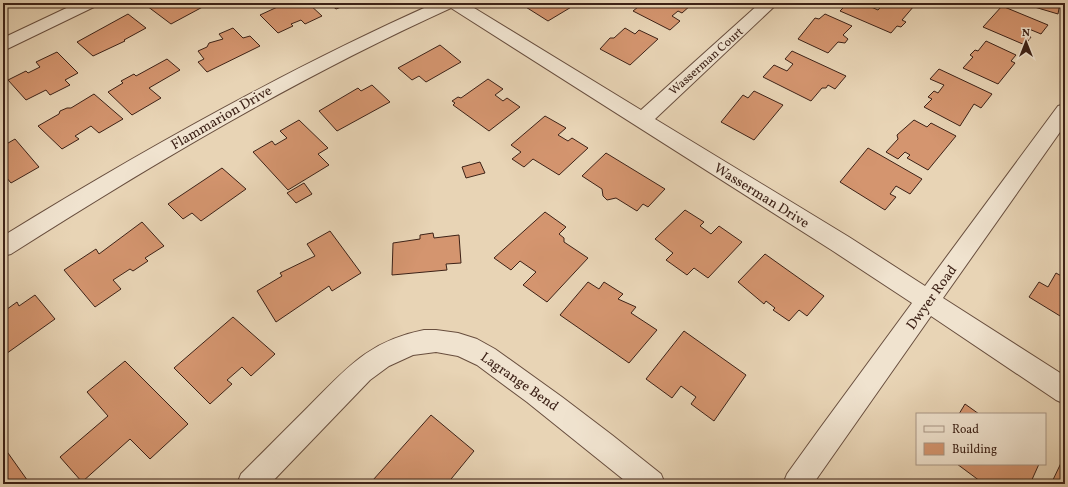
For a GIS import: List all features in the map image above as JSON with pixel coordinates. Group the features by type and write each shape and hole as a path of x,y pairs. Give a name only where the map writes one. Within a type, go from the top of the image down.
{"street":[{"path":"3,45 90,3"},
{"name":"Flammarion Drive","path":"3,248 215,119 308,68 394,26 448,3"},
{"name":"Wasserman Drive","path":"456,3 928,301 1065,391"},
{"name":"Wasserman Court","path":"642,120 770,3"},
{"name":"Dwyer Road","path":"797,484 928,301 1061,124"},
{"name":"Lagrange Bend","path":"251,484 361,371 374,361 398,348 423,342 448,342 476,351 561,410 651,484"}],"building":[{"path":"153,3 210,3 171,24 147,6"},
{"path":"286,3 308,3 322,16 305,24 301,20 291,24 293,26 278,33 260,15"},
{"path":"329,3 355,3 336,9"},
{"path":"578,3 548,21 521,4"},
{"path":"643,3 687,3 691,5 682,13 678,11 672,16 680,21 670,30 633,11"},
{"path":"848,3 862,3 878,10 884,3 908,3 914,6 902,20 906,22 901,27 897,26 891,33 840,11"},
{"path":"1021,3 1060,3 1058,14"},
{"path":"1002,6 1048,25 1041,34 1029,29 1025,34 1031,37 1025,45 983,27"},
{"path":"128,14 146,28 124,40 125,41 93,56 77,42"},
{"path":"825,14 852,26 843,35 848,39 845,43 838,42 828,53 798,39 815,18 819,19"},
{"path":"233,28 243,38 250,36 260,46 207,72 198,62 204,59 198,51 207,47 209,43 223,39 219,34"},
{"path":"625,28 635,34 639,30 658,39 630,65 600,49 610,38 614,38"},
{"path":"986,41 1016,55 1011,61 1015,63 998,84 963,68 973,57 970,55 975,50 978,51"},
{"path":"440,45 461,62 426,82 419,76 412,80 398,68"},
{"path":"792,51 846,76 835,89 828,85 826,88 822,88 811,101 763,77 774,65 787,71 793,64 785,59"},
{"path":"57,52 78,73 65,80 70,85 50,95 46,90 26,100 8,80 26,71 28,73 40,67 36,62"},
{"path":"167,59 180,70 149,88 161,98 132,115 108,92 123,83 121,81 134,74 136,76"},
{"path":"939,69 992,94 981,108 974,104 960,126 924,107 932,99 928,97 934,91 938,93 944,85 930,79"},
{"path":"488,79 503,89 495,95 503,101 507,98 520,107 489,131 453,105 455,103 452,101 458,97 461,98"},
{"path":"372,85 390,102 337,131 319,111 358,88 361,91"},
{"path":"754,91 783,105 754,140 721,122 743,95 748,98"},
{"path":"94,94 123,119 99,133 91,126 75,136 79,139 62,149 38,126 59,114 60,111 71,108"},
{"path":"545,116 566,128 558,135 568,141 572,138 588,148 559,175 533,159 524,167 512,159 521,152 511,145"},
{"path":"299,120 328,148 318,154 329,165 288,190 253,152 272,141 275,145 287,138 280,131"},
{"path":"914,120 927,127 931,123 956,136 928,170 907,158 910,155 905,152 898,159 886,152 898,139 897,135"},
{"path":"15,139 39,167 11,183 6,177 3,178 3,146"},
{"path":"868,148 922,179 910,194 896,186 890,194 896,197 885,210 840,182"},
{"path":"606,153 665,189 648,207 643,204 637,211 616,198 607,200 603,196 602,189 582,176"},
{"path":"480,162 485,173 466,178 462,167"},
{"path":"222,168 246,189 201,221 192,213 183,219 168,204"},
{"path":"304,183 312,194 296,203 287,193"},
{"path":"685,210 704,222 700,226 711,234 719,226 742,242 708,278 694,268 687,275 666,260 673,253 655,239"},
{"path":"545,212 566,227 559,234 564,238 564,242 588,258 547,302 523,285 536,272 520,261 511,270 494,258"},
{"path":"142,222 164,246 145,258 148,261 133,271 130,269 113,280 121,289 95,307 64,270 96,249 99,254"},
{"path":"330,231 361,273 332,291 329,286 276,322 257,291 282,276 280,273 315,256 307,244"},
{"path":"433,233 434,238 459,235 461,263 446,264 447,270 392,275 393,243 420,239 420,235"},
{"path":"765,254 824,296 807,316 799,310 789,321 773,310 775,308 766,301 764,304 738,282"},
{"path":"1056,273 1065,278 1065,319 1029,297 1039,282 1048,287"},
{"path":"588,282 599,289 604,282 623,294 618,299 636,307 631,313 657,330 629,363 560,315"},
{"path":"35,295 55,319 3,356 3,312 17,302 19,306"},
{"path":"233,317 275,354 251,376 242,367 227,380 232,384 210,404 174,368"},
{"path":"684,331 746,375 714,421 691,404 696,397 681,386 672,398 646,379"},
{"path":"125,361 188,424 150,459 130,439 82,482 60,457 108,416 87,392"},
{"path":"965,404 978,413 960,413"},
{"path":"431,415 474,451 447,484 377,484 373,480"},
{"path":"3,446 30,484 3,484"},
{"path":"1061,463 1065,466 1065,484 1051,484"},
{"path":"958,465 1039,465 1030,484 984,484"}]}
